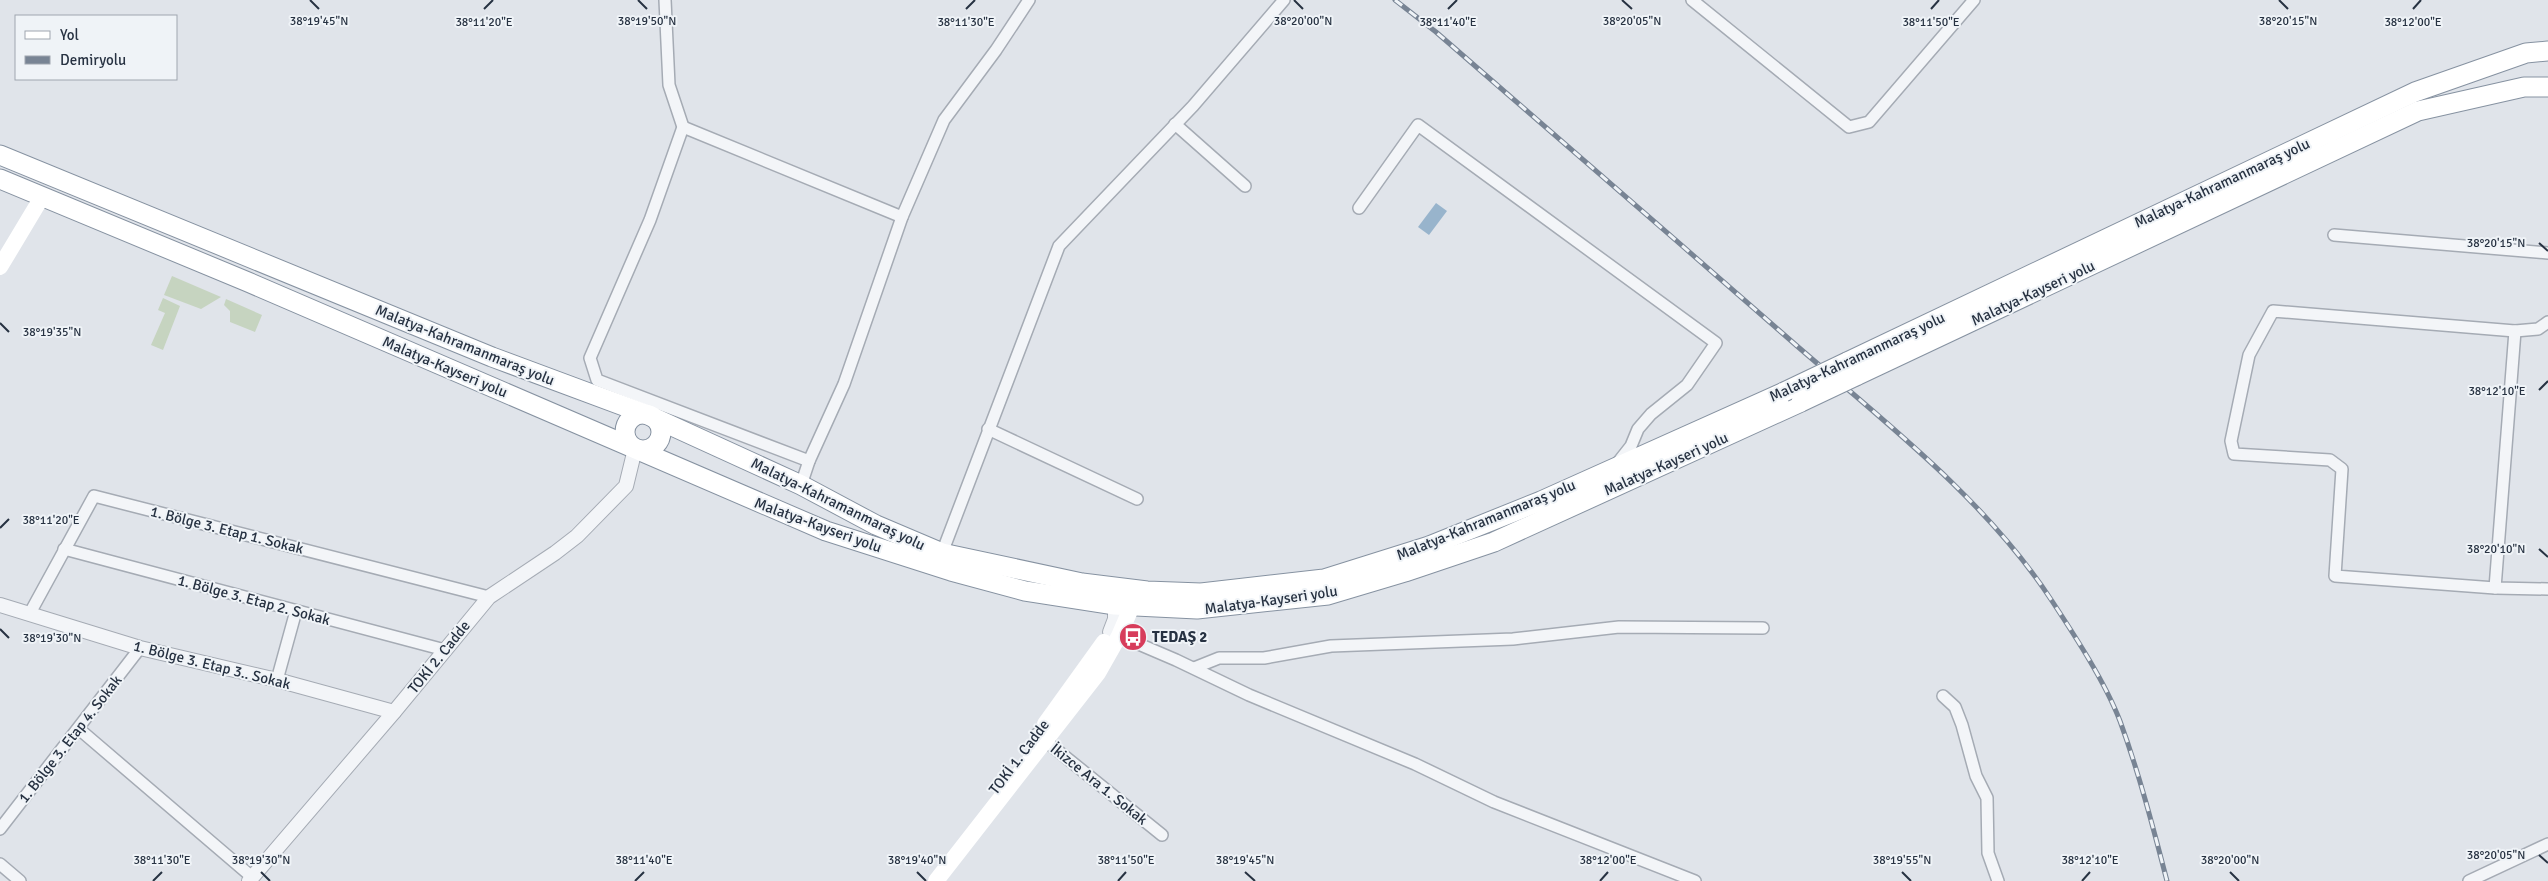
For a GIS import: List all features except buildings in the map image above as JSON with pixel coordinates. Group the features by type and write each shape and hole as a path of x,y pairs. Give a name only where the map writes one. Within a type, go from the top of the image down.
{"highway":[{"name":"Malatya-Kahramanmaraş yolu","path":"0,155 492,357 648,416 801,485 876,525 942,553 1082,583 1148,591 1201,593 1324,579 1429,546 1541,501 1784,392 1852,369 2415,92 2526,53 2548,50"},
{"name":"Malatya-Kayseri yolu","path":"0,179 248,282 826,531 951,571 1025,591 1123,606 1197,609 1328,594 1405,572 1494,542 1801,402 1852,369 2418,111 2524,87 2548,87"},
{"path":"648,416 653,418 660,427 659,438 652,447 641,450 635,449 627,440 625,429 631,418 648,416"}],"main road":[{"path":"0,267 42,197"},
{"name":"TOKİ 1. Cadde","path":"936,881 1115,634 1123,606"},
{"name":"TOKİ 1. Cadde","path":"925,881 1041,737"}],"street":[{"path":"665,0 669,84 684,127 650,220 590,358 597,380 809,461"},
{"path":"801,485 809,461 844,384 902,217 944,120 996,50 1029,0"},
{"path":"942,553 1059,246 1175,124 1284,0"},
{"path":"1692,0 1849,127 1869,122 1974,0"},
{"path":"1175,124 1245,186"},
{"path":"1359,208 1418,124 1716,343 1687,385 1651,414 1638,430 1631,446 1616,466"},
{"path":"684,127 902,217"},
{"path":"2334,235 2548,253"},
{"path":"2548,322 2538,329 2515,331 2273,311 2249,355 2231,441 2234,454 2330,460 2342,469 2335,576 2495,588 2548,589"},
{"path":"2495,588 2515,331"},
{"path":"988,429 1137,499"},
{"name":"TOKİ 2. Cadde","path":"250,879 394,712 488,597 556,553 578,536 626,486 635,449"},
{"name":"1. Bölge 3. Etap 1. Sokak","path":"30,613 94,496 488,597"},
{"name":"1. Bölge 3. Etap 2. Sokak","path":"64,549 445,650"},
{"name":"1. Bölge 3. Etap 3.. Sokak","path":"0,605 140,648 277,680 394,712"},
{"path":"277,680 296,610"},
{"path":"1194,668 1219,658 1264,658 1331,646 1513,638 1619,627 1763,628"},
{"path":"1115,634 1194,668 1249,695 1415,764 1494,802 1695,881"},
{"name":"1. Bölge 3. Etap 4. Sokak","path":"0,829 140,648"},
{"path":"1944,696 1955,707 1976,776 1987,798 1988,853 1998,881"},
{"path":"79,728 250,879"},
{"name":"İkizce Ara 1. Sokak","path":"1041,737 1162,835"},
{"path":"2469,881 2548,844"},
{"path":"0,864 20,881"}],"green space":[{"path":"172,276 221,297 201,309 164,295"},
{"path":"163,298 180,306 163,350 151,345 165,313 158,310"},
{"path":"226,299 262,315 255,332 230,322 230,311 224,305"}],"water":[{"path":"1436,203 1447,211 1429,235 1418,227"}],"railway":[{"path":"1395,0 1436,32 1900,434 1934,465 1997,530 2026,564 2052,601 2089,660 2114,706 2140,780 2167,881"}],"place":[{"name":"TEDAŞ 2","path":"1133,637"}]}
